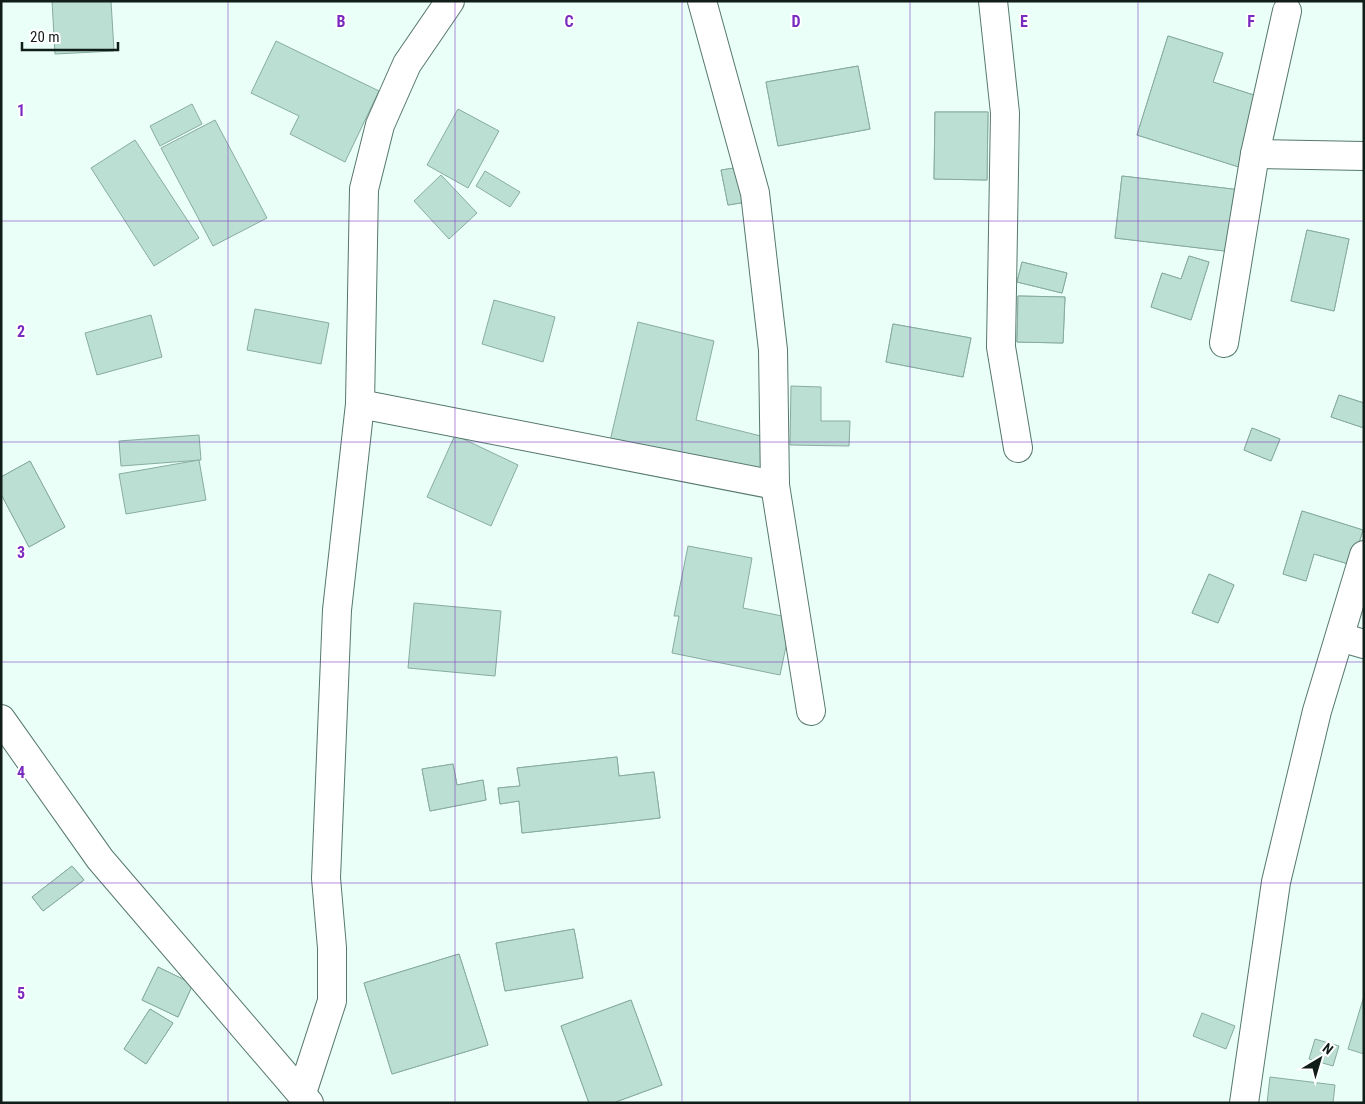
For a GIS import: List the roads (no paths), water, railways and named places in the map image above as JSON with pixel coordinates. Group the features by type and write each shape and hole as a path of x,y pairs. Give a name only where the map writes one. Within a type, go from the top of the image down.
{"street":[{"path":"306,1098 332,1001 332,948 326,878 337,610 360,404 364,188 380,125 407,64 450,1"},
{"path":"702,1 755,193 773,350 775,485 811,711"},
{"path":"993,1 1006,113 1001,347 1018,448"},
{"path":"1224,343 1255,154 1287,11"},
{"path":"1255,154 1364,156"},
{"path":"360,404 775,485"},
{"path":"1244,1103 1276,882 1317,710 1352,640 1364,554"},
{"path":"1,719 100,860 306,1098"}]}
